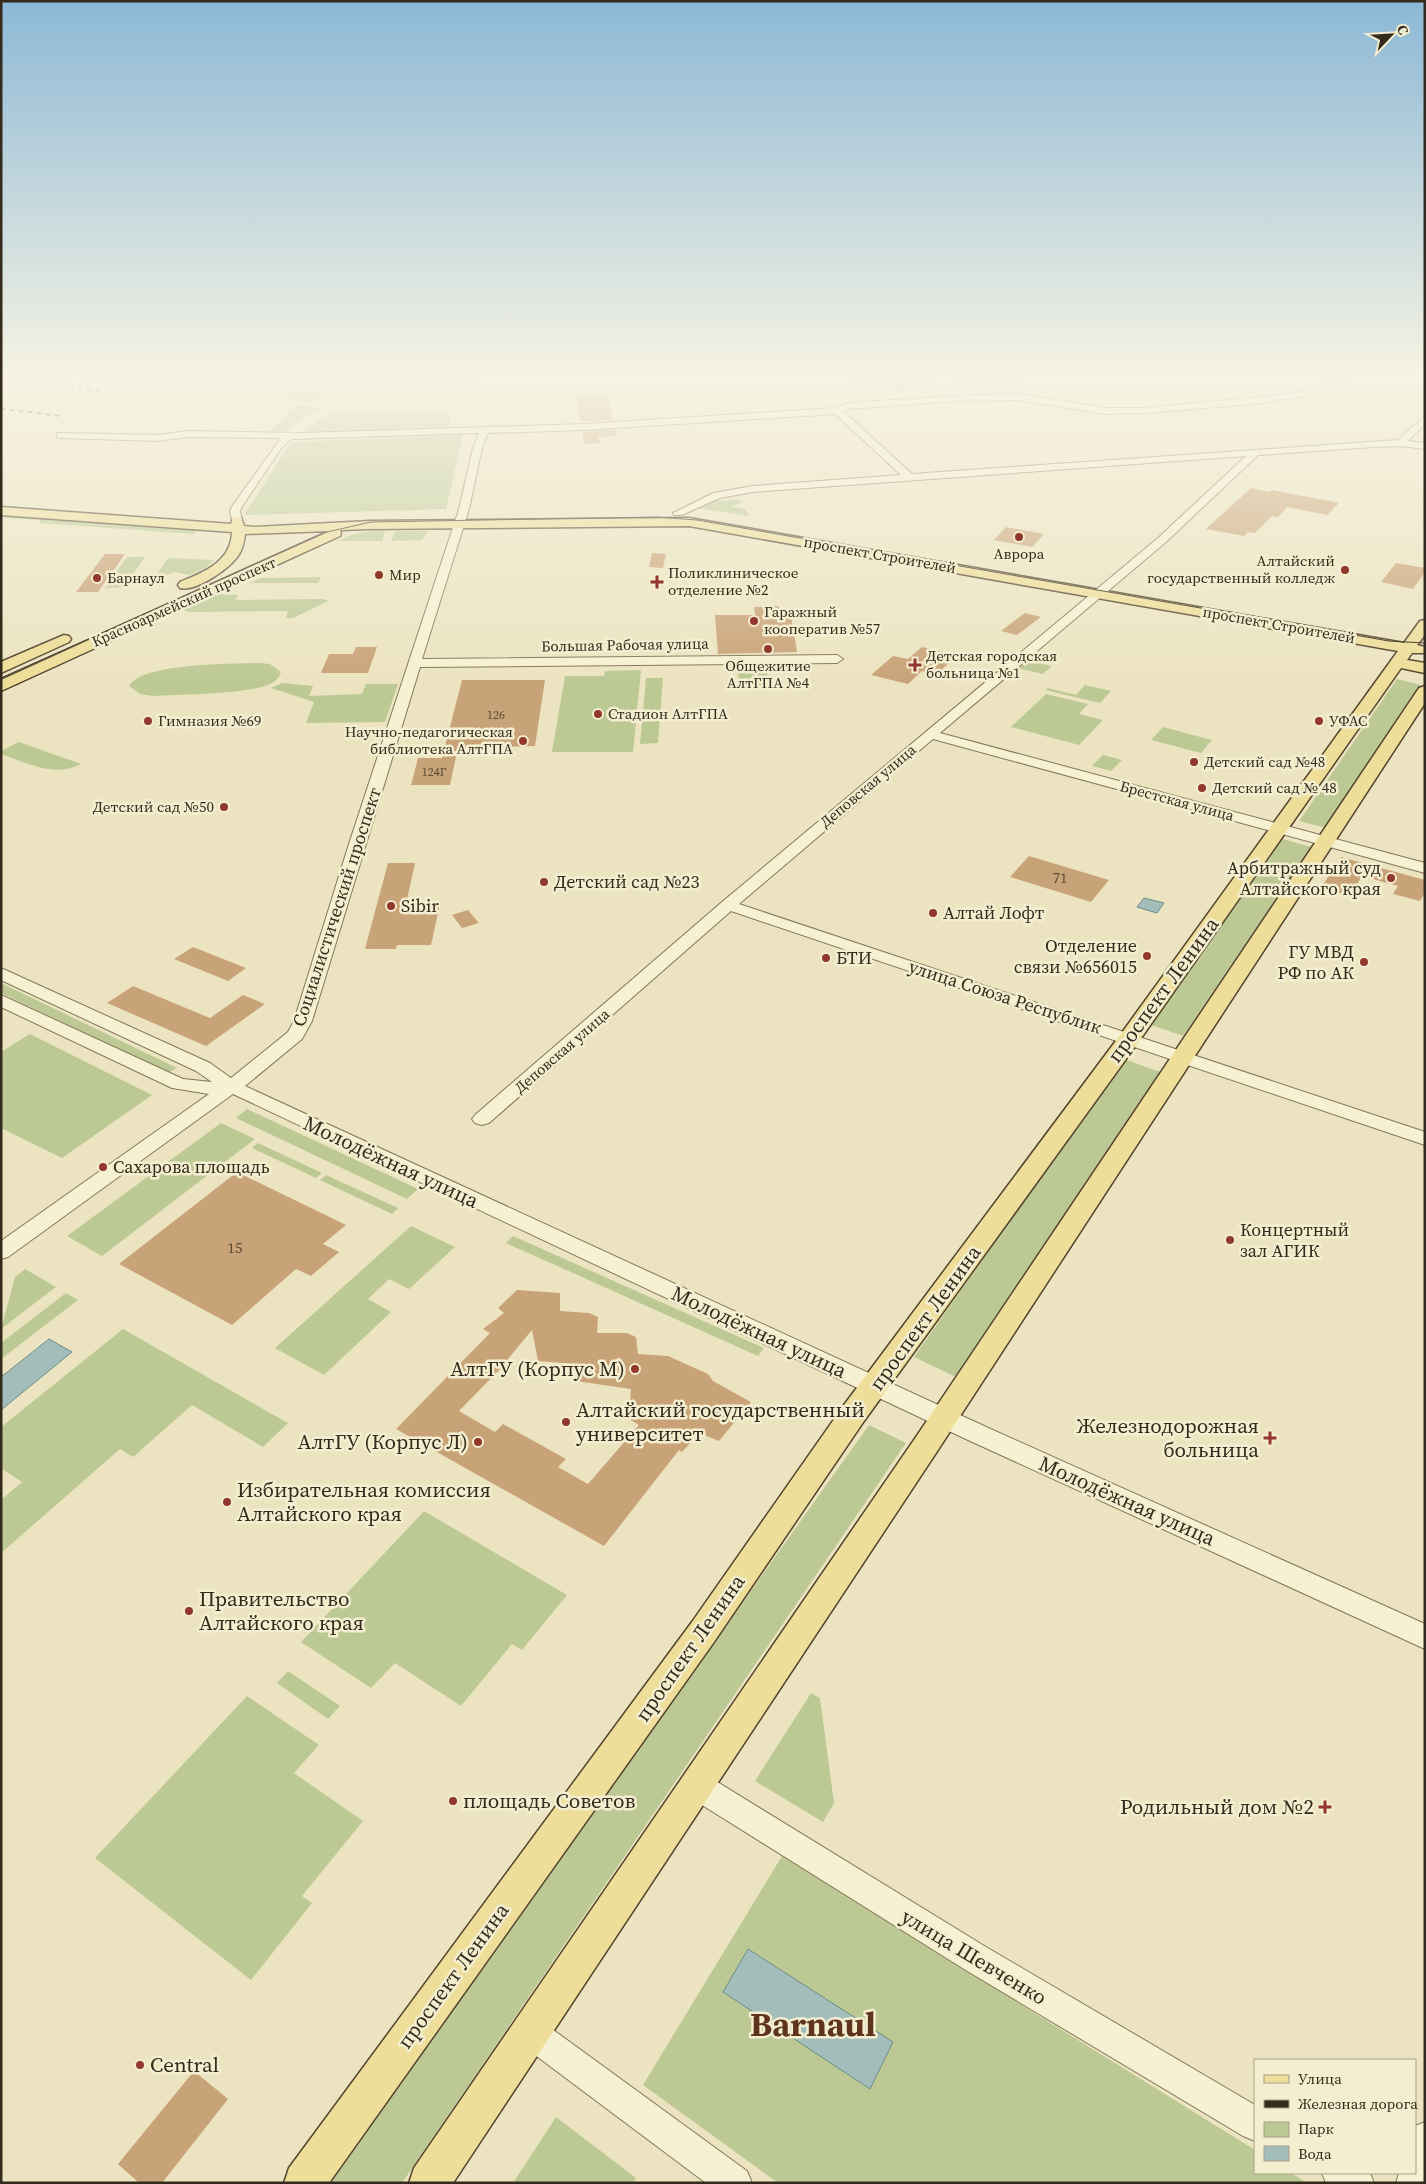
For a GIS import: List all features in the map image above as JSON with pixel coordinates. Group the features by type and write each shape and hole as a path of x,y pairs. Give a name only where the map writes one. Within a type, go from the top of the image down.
{"main road":[{"name":"проспект Строителей","path":"1,506 238,525 274,531 460,520 678,513 721,518 838,543"},
{"name":"проспект Строителей","path":"1,511 207,525 238,525 324,518 673,521 703,524 838,543 1415,644 1425,668"},
{"path":"324,518 337,523 339,528 326,537"},
{"name":"Красноармейский проспект","path":"176,590 226,563 237,548 240,538 238,525"},
{"name":"Красноармейский проспект","path":"1,686 326,537 348,529 370,525"},
{"path":"193,582 276,546 285,545 301,549"},
{"name":"Красноармейский проспект","path":"1,668 77,634"},
{"name":"проспект Ленина","path":"304,2183 703,1632 875,1386 1415,644"},
{"path":"429,2183 943,1418 1425,691"}],"street":[{"path":"238,525 235,511 257,478"},
{"name":"Социалистический проспект","path":"1,1252 285,1046 296,1035 303,1021 414,663 465,509 472,478"},
{"path":"678,513 709,498 731,492 910,478"},
{"name":"Деповская улица","path":"482,1119 728,905 1156,545 1228,478"},
{"name":"Большая Рабочая улица","path":"414,663 837,658"},
{"name":"Брестская улица","path":"930,734 1425,868"},
{"name":"улица Союза Республик","path":"728,905 1425,1139"},
{"name":"Молодёжная улица","path":"1,973 203,1067 230,1086 943,1418 1425,1637"},
{"name":"Молодёжная улица","path":"1,1000 179,1084 206,1088 230,1086"},
{"name":"улица Шевченко","path":"696,1785 981,1962 1254,2123"},
{"path":"530,2032 734,2183"},
{"path":"1416,2172 1425,2139"},
{"path":"1341,2174 1357,2183"}],"green space":[{"path":"268,478 453,478 446,509 244,515"},
{"path":"738,499 742,502 732,507 746,509 749,516 698,508 707,502"},
{"path":"9,515 201,527 193,534 41,523 40,520 4,518"},
{"path":"385,531 382,541 337,541 354,534"},
{"path":"396,531 429,531 422,540 391,541"},
{"path":"127,557 145,557 124,587 105,588"},
{"path":"168,558 214,560 205,568 190,575 174,572 152,581"},
{"path":"321,577 318,583 249,583 261,578"},
{"path":"211,594 238,595 235,600 323,599 328,601 293,618 286,618 288,611 189,612 179,609"},
{"path":"1026,660 1052,666 1043,674 1021,669 1014,676 1009,675"},
{"path":"270,664 281,672 272,683 248,690 153,696 140,694 129,686 137,678 169,669 189,666"},
{"path":"738,669 767,669 769,690 739,690"},
{"name":"Стадион АлтГПА","path":"641,670 633,752 552,752 565,676 604,676 605,671"},
{"path":"646,678 663,678 658,743 640,744"},
{"path":"1397,679 1421,685 1326,828 1299,821"},
{"path":"282,683 313,686 309,696 362,694 366,684 398,684 385,722 306,723 314,702 271,688"},
{"path":"1085,685 1111,691 1100,703 1045,690 1048,688 1076,695"},
{"path":"1046,694 1088,704 1079,714 1103,720 1079,745 1011,727"},
{"path":"1163,727 1212,740 1201,753 1151,740"},
{"path":"19,742 81,764 61,770 41,768 1,754 1,751"},
{"path":"1103,755 1122,760 1111,771 1092,766"},
{"path":"1283,839 1311,847 1183,1036 1151,1025"},
{"path":"1,983 177,1068 168,1073 1,993"},
{"path":"30,1034 152,1095 62,1158 1,1128 1,1052"},
{"path":"1124,1059 1160,1072 958,1378 914,1357"},
{"path":"247,1109 418,1189 407,1199 236,1118"},
{"path":"221,1123 255,1139 102,1256 67,1236"},
{"path":"258,1143 322,1173 316,1178 252,1148"},
{"path":"326,1175 398,1208 392,1214 320,1180"},
{"path":"411,1226 455,1247 409,1289 389,1279 368,1299 391,1312 324,1375 275,1348"},
{"path":"513,1236 764,1348 758,1356 506,1243"},
{"path":"25,1269 56,1287 1,1329 15,1277"},
{"path":"66,1293 78,1300 1,1359 1,1343"},
{"path":"123,1329 288,1423 263,1447 192,1405 133,1457 120,1449 1,1553 1,1500 22,1482 1,1468 1,1427"},
{"path":"869,1425 906,1443 402,2183 329,2183"},
{"path":"424,1511 567,1595 522,1650 512,1644 461,1706 395,1663 371,1688 301,1642"},
{"path":"288,1671 340,1706 328,1719 277,1683"},
{"path":"811,1693 820,1698 834,1803 823,1822 755,1781"},
{"path":"247,1696 319,1745 294,1773 363,1821 302,1896 312,1903 251,1980 95,1858"},
{"path":"782,1856 1254,2149 1254,2174 1293,2174 1307,2183 778,2183 643,2085"},
{"path":"556,2117 636,2178 633,2183 513,2183"}],"water":[{"path":"1144,898 1164,903 1157,913 1137,907"},
{"path":"49,1339 72,1352 1,1410 1,1377"},
{"path":"748,1949 893,2042 870,2089 723,1992"}],"building":[{"path":"1251,488 1270,492 1272,490 1339,503 1327,515 1287,507 1278,517 1272,516 1255,533 1248,532 1244,536 1206,529"},
{"name":"Аврора","path":"1006,527 1044,534 1032,547 994,540"},
{"path":"652,553 666,554 663,568 649,567"},
{"name":"Барнаул","path":"105,554 125,554 98,592 76,592"},
{"path":"1396,563 1425,568 1425,572 1413,589 1381,582"},
{"path":"779,606 780,615 791,615 797,652 718,654 715,615 755,615 754,607"},
{"path":"1025,613 1041,617 1017,635 1001,631"},
{"path":"356,647 377,647 368,673 321,673 329,654 353,654"},
{"name":"Детская городская больница №1","path":"922,647 957,655 936,675 922,671 908,684 871,675 893,656 908,659"},
{"path":"462,680 545,680 535,746 458,748 450,785 411,785 418,758 442,758"},
{"path":"1029,856 1109,880 1091,902 1010,877"},
{"name":"Арбитражный суд Алтайского края","path":"1341,857 1425,880 1425,892 1420,901 1393,894 1398,886 1362,876 1350,896 1321,888"},
{"name":"Sibir","path":"388,863 415,863 406,904 440,904 431,945 397,945 396,949 365,949"},
{"path":"468,910 479,923 462,928 452,915"},
{"path":"193,947 246,968 228,981 174,959"},
{"path":"133,986 210,1018 243,995 265,1004 206,1046 107,1003"},
{"path":"237,1172 346,1225 323,1244 339,1252 311,1276 296,1269 232,1325 119,1264"},
{"path":"517,1290 560,1293 560,1311 589,1313 598,1317 597,1333 627,1333 636,1337 638,1354 668,1356 708,1374 713,1381 751,1402 719,1441 704,1435 695,1438 682,1452 679,1450 604,1546 396,1429 490,1333 483,1329 504,1313 498,1308","holes":["532,1330 538,1361 573,1364 576,1381 631,1389 629,1419 639,1425 588,1484 558,1467 566,1459 503,1424 495,1432 459,1411 509,1360"]},
{"path":"194,2071 228,2099 162,2183 139,2183 118,2164"}],"tram line":[{"path":"1,678 327,532 371,522 656,517 697,520 1389,641 1425,643"}],"place":[{"name":"Аврора","path":"1019,537"},
{"name":"Алтайский государственный колледж","path":"1345,570"},
{"name":"Мир","path":"379,575"},
{"name":"Барнаул","path":"97,578"},
{"name":"Поликлиническое отделение №2","path":"657,582"},
{"name":"Гаражный кооператив №57","path":"754,621"},
{"name":"Общежитие АлтГПА №4","path":"768,649"},
{"name":"Детская городская больница №1","path":"915,665"},
{"name":"Стадион АлтГПА","path":"598,714"},
{"name":"Гимназия №69","path":"148,721"},
{"name":"УФАС","path":"1319,721"},
{"name":"Научно-педагогическая библиотека АлтГПА","path":"523,741"},
{"name":"Детский сад №48","path":"1194,762"},
{"name":"Детский сад № 48","path":"1202,788"},
{"name":"Детский сад №50","path":"224,807"},
{"name":"Арбитражный суд Алтайского края","path":"1391,878"},
{"name":"Детский сад №23","path":"544,882"},
{"name":"Sibir","path":"391,906"},
{"name":"Алтай Лофт","path":"933,913"},
{"name":"Отделение связи №656015","path":"1147,956"},
{"name":"БТИ","path":"826,958"},
{"name":"ГУ МВД РФ по АК","path":"1364,962"},
{"name":"Сахарова площадь","path":"103,1167"},
{"name":"Концертный зал АГИК","path":"1230,1240"},
{"name":"АлтГУ (Корпус М)","path":"635,1369"},
{"name":"Алтайский государственный университет","path":"566,1422"},
{"name":"Железнодорожная больница","path":"1270,1438"},
{"name":"АлтГУ (Корпус Л)","path":"478,1442"},
{"name":"Избирательная комиссия Алтайского края","path":"227,1502"},
{"name":"Правительство Алтайского края","path":"189,1611"},
{"name":"площадь Советов","path":"453,1801"},
{"name":"Родильный дом №2","path":"1325,1807"},
{"name":"Central","path":"140,2065"}],"district":[{"name":"Barnaul","path":"813,2024"}]}
